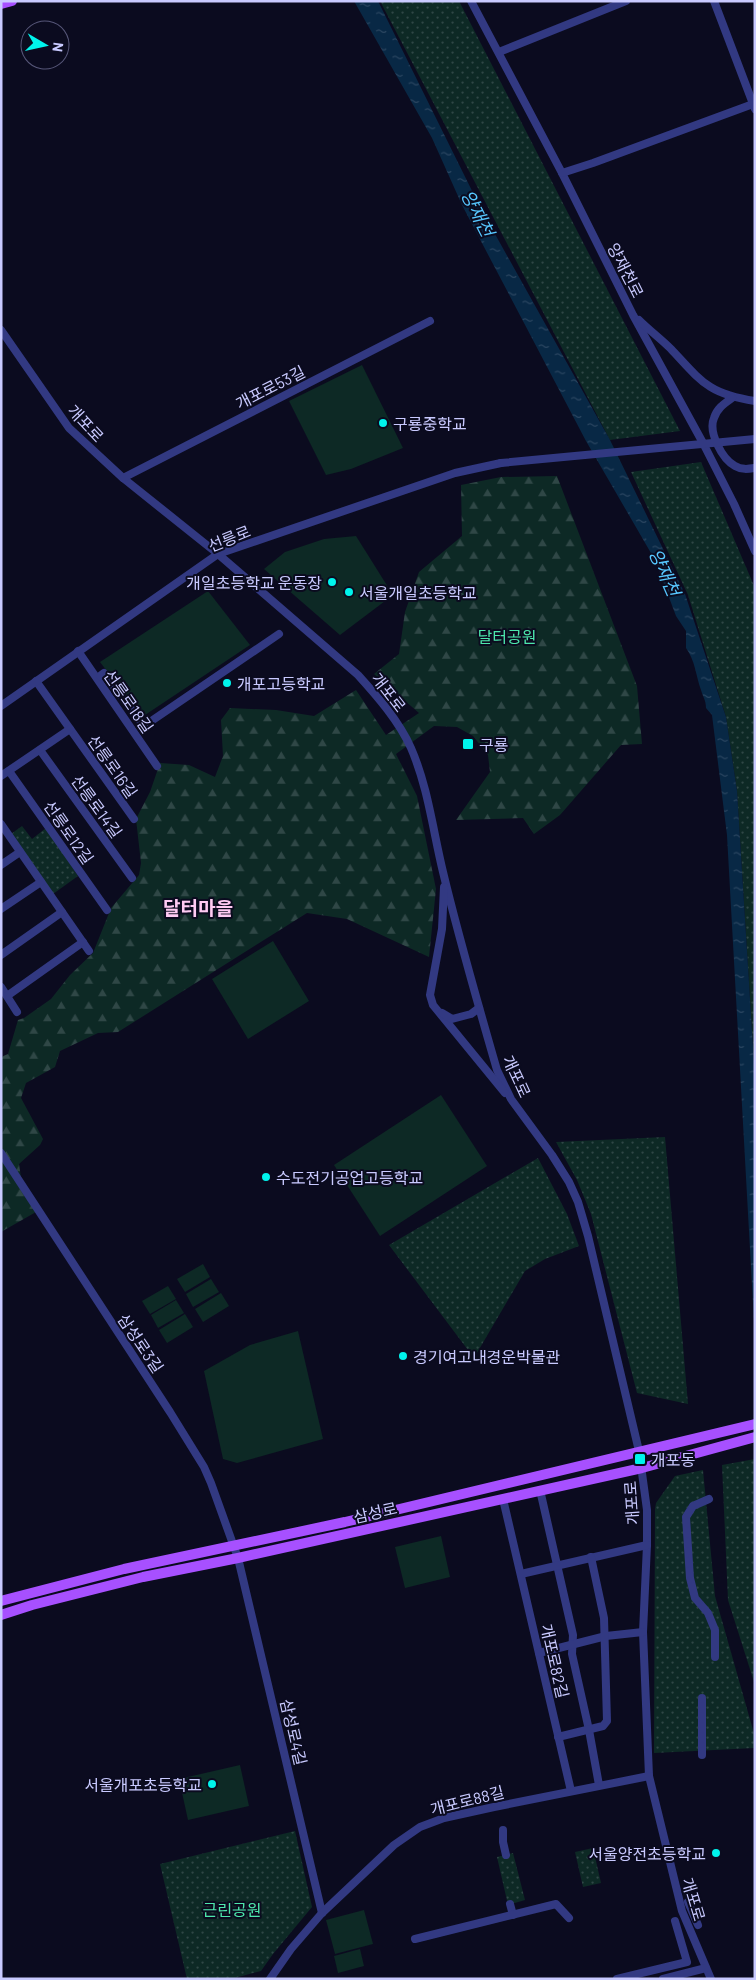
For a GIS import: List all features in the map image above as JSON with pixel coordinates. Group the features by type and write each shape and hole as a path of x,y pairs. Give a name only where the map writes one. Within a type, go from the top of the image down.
{"main road":[{"path":"1,4 12,1"},
{"name":"삼성로","path":"1,1600 124,1569 345,1522 755,1424"},
{"name":"삼성로","path":"1,1615 32,1605 143,1577 238,1558 642,1468 755,1437"}],"street":[{"name":"양재천로","path":"471,1 562,173 634,315 703,443 734,504 753,548"},
{"path":"498,52 626,1"},
{"path":"562,173 754,106 714,1"},
{"path":"634,315 670,348 693,374 711,388 732,398 755,401"},
{"name":"개포로53길","path":"123,478 430,321"},
{"name":"개포로","path":"1,330 68,428 123,478 218,554 358,674 391,715 410,746 424,787 443,872 497,1070 511,1100 552,1155 569,1182 578,1202 588,1236 639,1452 647,1510 642,1632 648,1776 682,1911 711,1979"},
{"path":"732,398 720,407 713,419 712,432 721,450 731,463 745,470 755,468"},
{"name":"선릉로","path":"1,706 218,554 455,472 501,463 755,439"},
{"path":"753,548 755,534"},
{"path":"100,676 104,673 144,726 279,634"},
{"name":"선릉로18길","path":"78,651 157,766"},
{"name":"선릉로16길","path":"36,681 134,819"},
{"name":"선릉로16길","path":"1,776 70,728"},
{"name":"선릉로14길","path":"40,750 132,878"},
{"name":"선릉로12길","path":"9,771 108,910"},
{"path":"1,824 89,951"},
{"path":"1,865 20,852"},
{"path":"443,872 444,905 442,928 430,995 433,1005 511,1100"},
{"path":"1,909 41,882"},
{"path":"1,954 62,912"},
{"path":"7,996 83,942"},
{"path":"1,987 17,1012"},
{"path":"438,1011 452,1019 471,1014 479,1008"},
{"name":"삼성로3길","path":"1,1153 186,1438 211,1483 238,1558"},
{"name":"개포로82길","path":"540,1490 573,1635 574,1645 572,1654 599,1785"},
{"name":"개포로82길","path":"503,1499 571,1791"},
{"path":"709,1499 693,1506 686,1517 694,1598 708,1614 714,1630 715,1657"},
{"path":"521,1574 647,1545"},
{"path":"558,1737 603,1726 607,1721 606,1636 591,1557"},
{"name":"삼성로4길","path":"238,1558 322,1913"},
{"path":"539,1653 606,1636 642,1632"},
{"path":"702,1698 702,1755"},
{"name":"개포로88길","path":"270,1979 291,1949 322,1913 394,1845 428,1823 648,1776"},
{"path":"503,1830 506,1855"},
{"path":"688,1902 698,1925"},
{"path":"510,1904 513,1915"},
{"path":"415,1939 556,1904 570,1918"},
{"path":"617,1979 687,1962 675,1921"},
{"path":"663,1979 706,1968"}],"green space":[{"path":"380,1 459,1 680,431 610,440"},
{"path":"362,365 403,448 351,469 326,475 289,401"},
{"path":"701,462 755,588 755,1079 737,791 726,717 688,595 631,472"},
{"name":"달터공원","path":"557,476 637,686 642,744 621,745 560,815 534,834 523,818 456,820 490,772 488,755 473,736 457,727 434,726 396,754 417,796 436,889 429,957 347,919 307,913 118,1032 98,1033 60,1051 55,1067 26,1083 21,1098 43,1139 40,1145 19,1164 22,1184 36,1212 1,1232 1,1057 8,1054 18,1020 24,1018 51,999 70,975 93,953 111,908 139,875 141,863 136,819 150,792 160,763 189,765 215,777 223,756 221,720 230,708 276,710 314,716 356,690 386,735 419,713 374,674 399,654 405,612 419,572 462,536 461,485 501,477"},
{"name":"개일초등학교 운동장","path":"356,536 393,595 340,635 264,569 285,552 324,539"},
{"path":"208,591 250,645 142,717 100,662"},
{"path":"22,826 32,839 46,828 78,876 53,894 11,834"},
{"path":"273,941 309,1001 248,1039 212,979"},
{"path":"441,1095 487,1166 380,1236 334,1165"},
{"path":"665,1137 688,1404 637,1393 591,1214 577,1180 556,1142"},
{"path":"538,1158 567,1214 579,1246 545,1259 525,1271 474,1358 389,1245"},
{"path":"203,1264 210,1277 185,1292 177,1279"},
{"path":"211,1279 219,1292 193,1307 186,1294"},
{"path":"168,1286 176,1299 150,1314 142,1301"},
{"path":"221,1293 229,1306 203,1322 195,1309"},
{"path":"176,1300 184,1313 158,1328 151,1315"},
{"path":"185,1314 193,1327 167,1343 159,1330"},
{"path":"298,1331 323,1439 237,1463 223,1459 204,1371 250,1345"},
{"path":"755,1459 755,1685 728,1600 722,1465"},
{"path":"703,1470 715,1596 755,1737 755,1748 654,1753 656,1503 675,1476"},
{"path":"441,1536 450,1577 405,1588 395,1547"},
{"path":"240,1765 249,1806 188,1820 179,1779"},
{"name":"근린공원","path":"295,1831 312,1907 261,1971 231,1979 187,1979 160,1864"},
{"path":"593,1848 601,1883 583,1887 575,1852"},
{"path":"513,1853 525,1900 508,1905 497,1857"},
{"path":"364,1910 373,1944 335,1954 326,1920"},
{"path":"360,1949 364,1966 338,1973 334,1956"}],"water":[{"name":"양재천","path":"354,1 378,1 481,209 610,440 685,594 726,717 737,791 755,1079 755,1339 727,835 712,715 706,708 693,663 686,648 686,631 676,616 655,560 586,441 462,205 432,138"}],"place":[{"name":"구룡중학교","path":"383,423"},
{"name":"개일초등학교 운동장","path":"332,582"},
{"name":"서울개일초등학교","path":"349,592"},
{"name":"개포고등학교","path":"227,683"},
{"name":"구룡","path":"468,744"},
{"name":"수도전기공업고등학교","path":"266,1177"},
{"name":"경기여고내경운박물관","path":"403,1356"},
{"name":"개포동","path":"640,1459"},
{"name":"서울개포초등학교","path":"212,1784"},
{"name":"서울양전초등학교","path":"716,1853"}],"district":[{"name":"달터마을","path":"198,907"}]}
